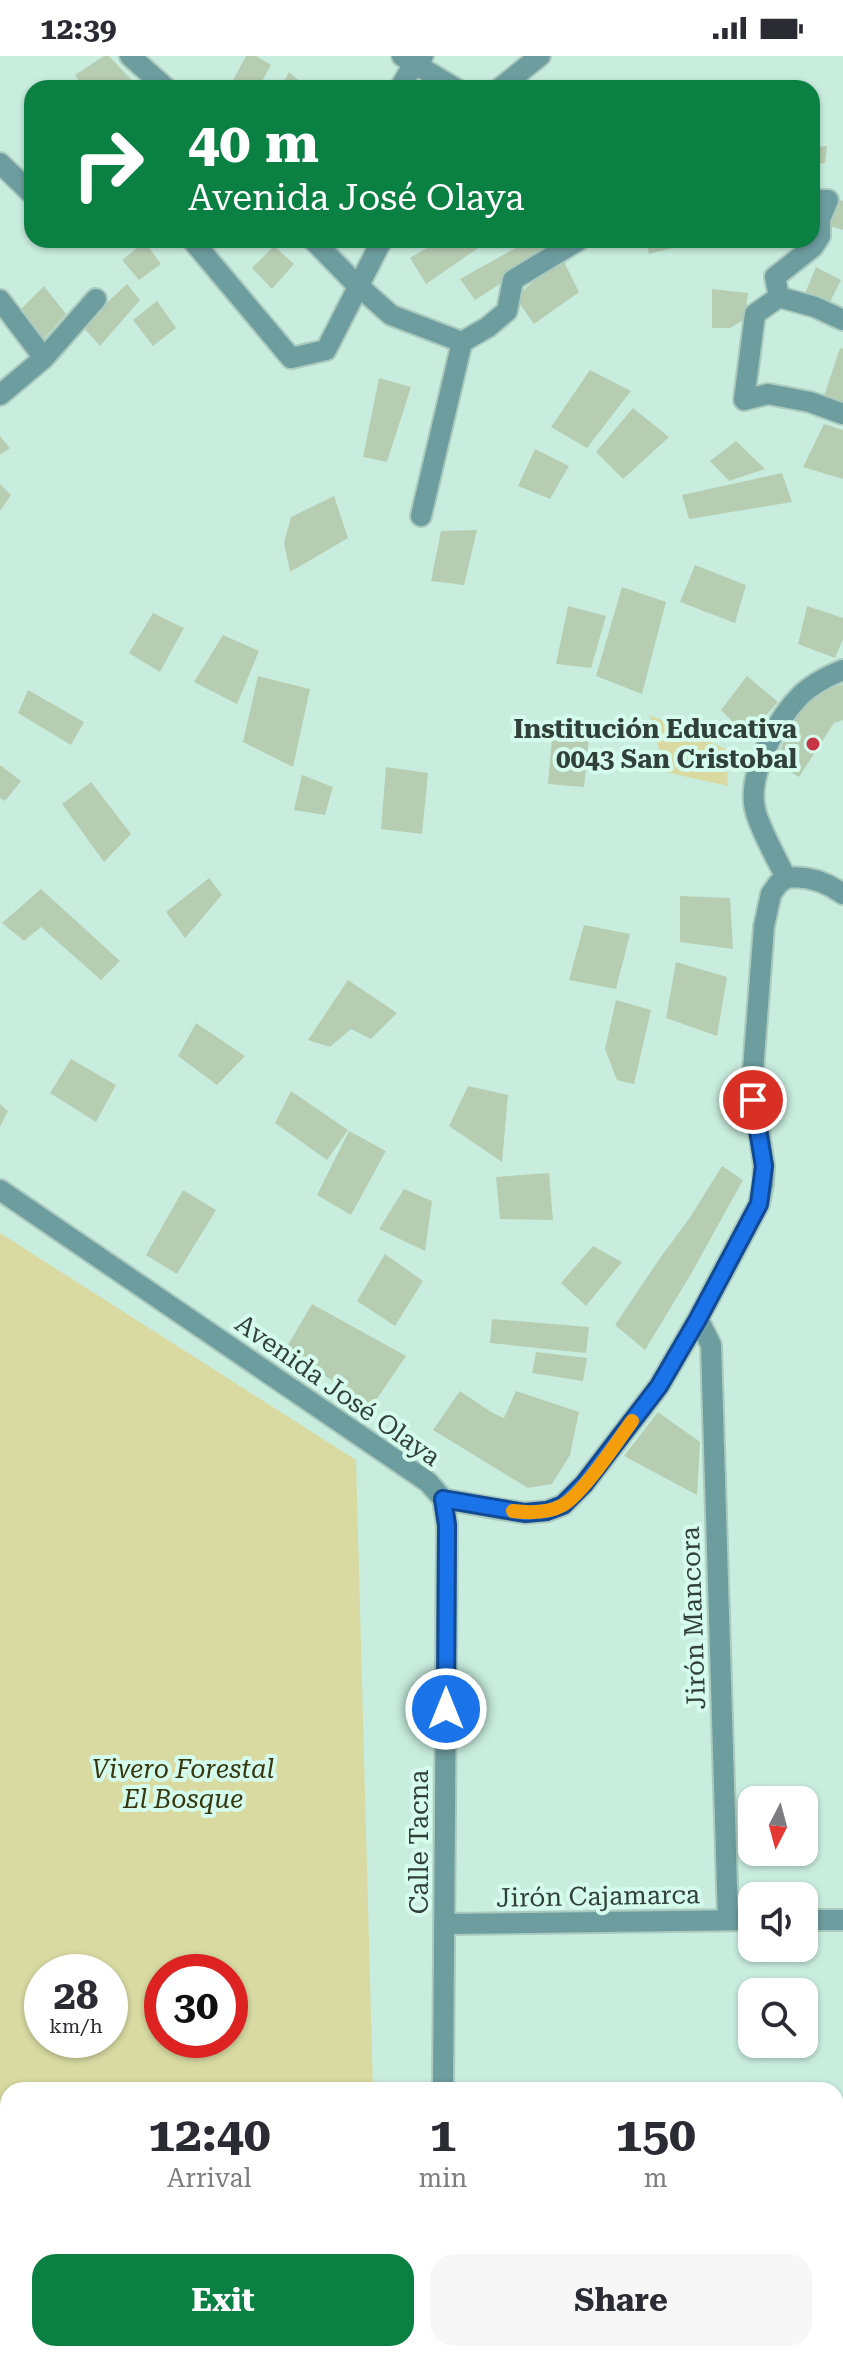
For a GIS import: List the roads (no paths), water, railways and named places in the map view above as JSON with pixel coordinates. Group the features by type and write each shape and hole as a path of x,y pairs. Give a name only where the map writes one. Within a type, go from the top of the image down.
{"street":[{"path":"130,56 157,80"},
{"path":"510,80 540,56"},
{"path":"403,80 413,58 444,80"},
{"path":"0,163 24,186"},
{"path":"820,200 828,200 820,219"},
{"path":"199,248 291,358 326,350 378,248"},
{"path":"323,248 391,315 462,342"},
{"path":"421,516 462,342 507,311 513,280 566,248"},
{"path":"779,297 775,277 811,248"},
{"path":"779,297 815,307 843,320"},
{"path":"779,297 755,314 744,400 768,394 810,402 843,414"},
{"path":"0,395 44,358 96,299"},
{"path":"0,300 44,358"},
{"path":"843,670 801,694 777,725 754,781 755,808 786,878 808,877 843,894"},
{"name":"Avenida José Olaya","path":"0,1190 428,1482 443,1499 525,1513 547,1511 563,1505 584,1484 659,1386 759,1204 763,1184 762,1145 753,1100 752,1073 767,904 778,884 786,878"},
{"name":"Jirón Mancora","path":"698,1319 711,1345 728,1920"},
{"name":"Calle Tacna","path":"443,1499 447,1525 443,2082"},
{"name":"Jirón Cajamarca","path":"445,1924 738,1920"},
{"path":"818,1920 843,1920"}],"place":[{"name":"Institución Educativa 0043 San Cristobal","path":"813,744"}],"park label":[{"name":"Vivero Forestal El Bosque","path":"183,1784"}]}
